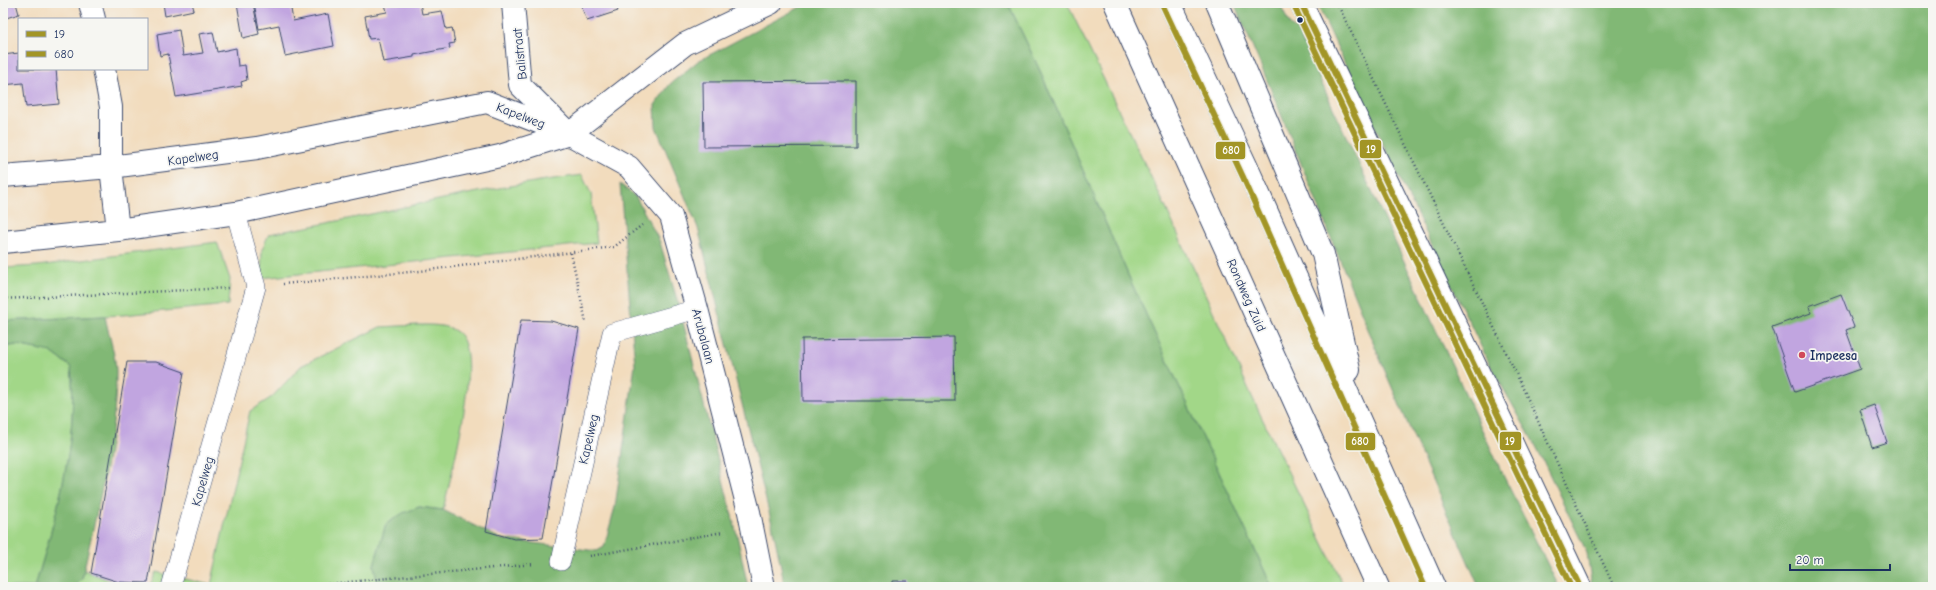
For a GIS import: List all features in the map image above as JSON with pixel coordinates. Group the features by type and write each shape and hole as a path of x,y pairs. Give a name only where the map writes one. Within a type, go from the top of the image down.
{"street":[{"path":"90,3 94,18"},
{"name":"Balistraat","path":"512,3 520,85 569,134"},
{"path":"569,134 685,44 772,3"},
{"path":"1108,3 1136,48"},
{"name":"Rondweg Zuid","path":"1115,3 1378,587"},
{"path":"1170,3 1250,174 1434,587"},
{"path":"1217,3 1323,254 1359,416"},
{"path":"1301,3 1428,266 1580,587"},
{"path":"104,70 111,107 111,168 118,230"},
{"name":"Kapelweg","path":"3,176 111,168 257,148 486,102 569,134"},
{"name":"Kapelweg","path":"3,242 118,230 236,213 500,156 569,134"},
{"name":"Arubalaan","path":"569,134 630,167 671,216 697,309 752,527 764,587"}],"lane":[{"path":"236,213 256,287"},
{"name":"Kapelweg","path":"171,587 256,287"},
{"path":"612,333 697,309"},
{"name":"Kapelweg","path":"561,561 612,333"}],"path":[{"path":"1337,3 1515,371 1614,587"},
{"path":"3,300 256,287 420,271 614,248 664,208"},
{"path":"571,253 586,323 612,333"},
{"path":"296,587 561,561 752,527"}],"green space":[{"path":"808,3 1008,3 1041,73 1132,284 1272,587 785,587 772,524 698,228 656,127 655,105 670,84 698,61"},
{"path":"1008,3 1067,3 1165,206 1260,414 1344,587 1272,587 1132,284 1041,73"},
{"path":"1234,3 1279,3 1290,25 1297,30 1504,477 1559,587 1479,587 1387,376 1272,92"},
{"path":"1317,3 1933,3 1933,587 1592,587 1587,553 1538,450 1490,365 1355,86"},
{"path":"582,175 591,194 597,243 261,278 262,249 269,234 504,187"},
{"path":"620,184 636,197 660,242 680,310 737,535 748,587 378,587 374,565 386,524 403,513 419,507 443,510 501,539 597,551 604,547 615,507 635,365"},
{"path":"217,242 230,279 228,305 123,315 3,321 3,268 37,266"},
{"path":"105,316 113,349 116,370 113,422 105,475 82,579 74,587 35,587 58,506 69,451 73,395 71,367 51,352 17,345 3,347 3,321"},
{"path":"418,325 438,326 453,329 457,332 465,344 468,364 467,389 463,417 443,510 419,507 386,524 374,565 378,587 149,587 156,572 211,585 250,411 272,397 301,366 380,327"},
{"path":"17,345 51,352 71,367 73,395 69,451 58,506 35,587 3,587 3,347"},
{"path":"84,570 125,587 74,587 82,579"}],"building":[{"path":"3,3 16,3 19,14 3,19"},
{"path":"163,3 192,3 194,10 165,16"},
{"path":"237,3 253,3 259,34 243,38"},
{"path":"254,3 290,3 293,21 328,14 334,46 285,56 279,25 259,29"},
{"path":"420,3 422,14 442,11 446,29 452,28 455,43 449,44 450,48 414,55 414,57 383,62 378,38 369,39 365,16 387,12 385,4"},
{"path":"580,3 615,3 618,11 587,21"},
{"path":"179,30 183,56 203,53 199,34 213,32 217,52 236,48 238,66 245,65 247,80 241,82 242,86 176,97 168,54 160,56 157,34"},
{"path":"18,53 18,70 56,70 59,104 26,107 23,83 3,85 3,55"},
{"path":"856,81 856,146 704,147 703,82"},
{"path":"1841,294 1854,327 1846,330 1860,369 1795,392 1772,327 1811,313 1809,306"},
{"path":"521,320 551,321 579,329 543,538 514,539 486,531"},
{"path":"954,337 955,401 803,401 802,339"},
{"path":"127,362 156,362 184,372 148,583 119,582 91,573"},
{"path":"1874,405 1887,442 1872,447 1860,410"},
{"path":"892,581 907,581 907,587 892,587"}],"transit line":[{"name":"19","path":"1301,3 1580,587"},
{"name":"680","path":"1163,6 1243,177 1425,587"},
{"name":"680","path":"1294,6 1571,587"}],"place":[{"name":"Impeesa","path":"1802,355"}]}
